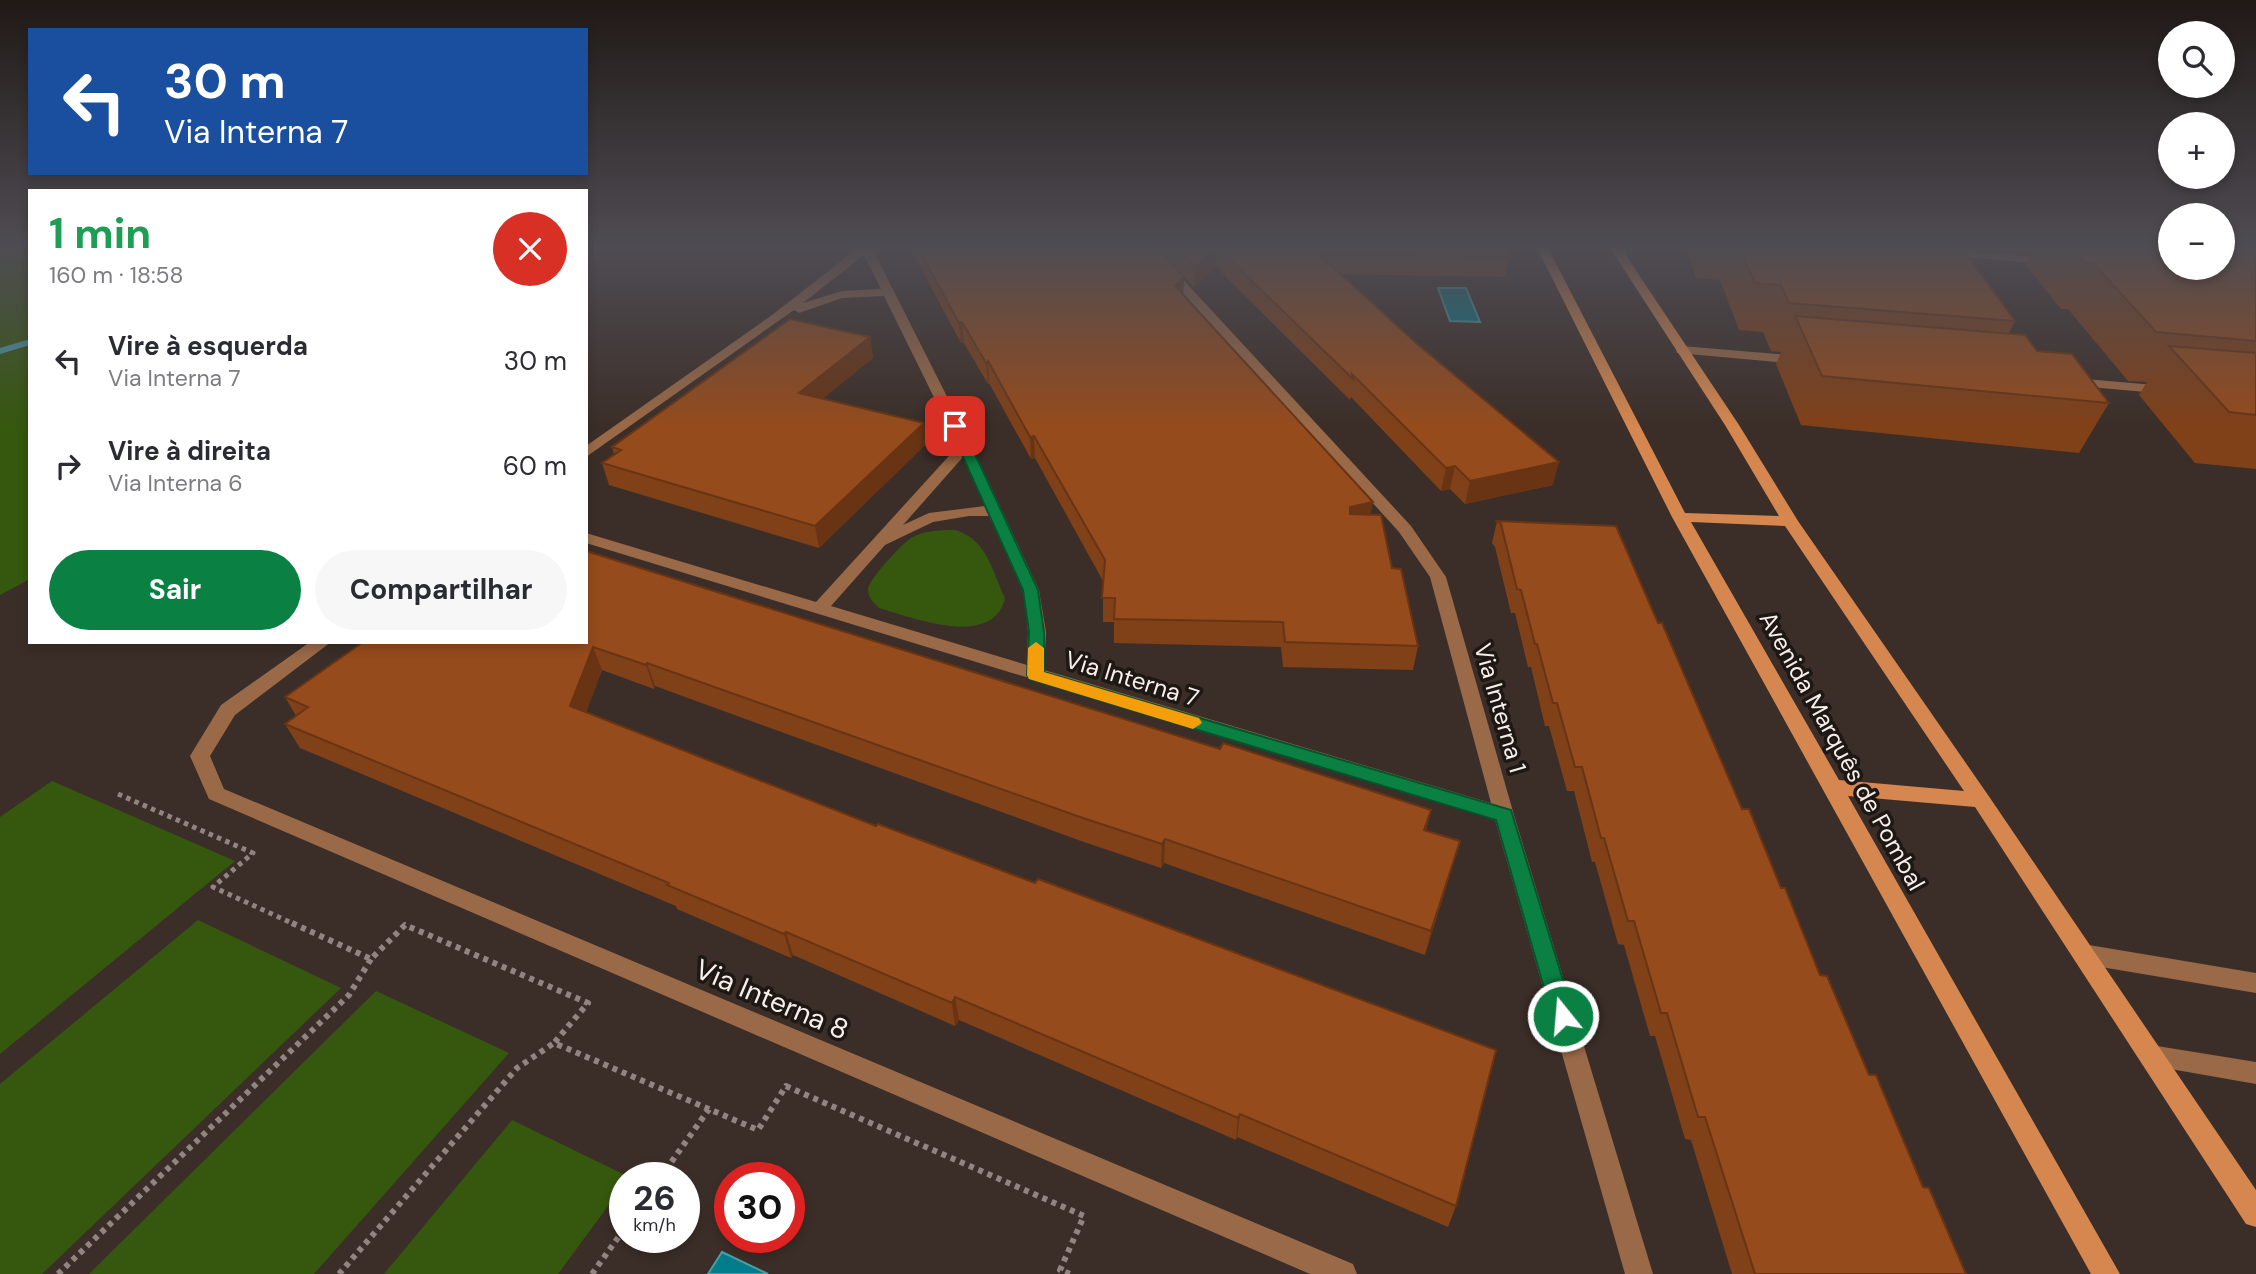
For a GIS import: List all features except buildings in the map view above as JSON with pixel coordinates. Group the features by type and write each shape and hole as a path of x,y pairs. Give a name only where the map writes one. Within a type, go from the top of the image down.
{"main road":[{"name":"Avenida Marquês de Pombal","path":"1573,307 1680,517 2106,1274"},
{"path":"1654,307 1790,521 2256,1214"},
{"path":"1680,517 1790,521"},
{"path":"1832,788 1980,800"}],"street":[{"path":"588,452 790,307"},
{"path":"776,318 801,307"},
{"path":"894,307 965,446 1031,590 1037,632 1035,675"},
{"name":"Via Interna 1","path":"1202,307 1405,528 1438,578 1504,815 1639,1274"},
{"path":"1682,350 1819,361"},
{"path":"2065,382 2188,392"},
{"path":"820,608 965,446"},
{"path":"874,545 929,518 969,511 995,511"},
{"name":"Via Interna 7","path":"588,539 1504,815"},
{"name":"Via Interna 8","path":"319,644 228,710 200,756 215,794 1343,1274"},
{"path":"2083,954 2256,983"},
{"path":"2151,1056 2256,1073"}],"path":[{"path":"118,794 253,853 213,887 371,959"},
{"path":"58,1274 349,995 371,959 405,925 588,1003 554,1043 517,1068 339,1274"},
{"path":"554,1043 758,1130 786,1086 1084,1216 1060,1269 1070,1274"},
{"path":"671,1162 709,1109"},
{"path":"592,1274 609,1250"}],"green space":[{"path":"0,307 28,307 28,580 0,595"},
{"path":"955,530 966,534 987,557 1005,598 997,614 985,623 950,626 910,618 879,608 873,602 868,592 870,584 886,562 911,538 927,532"},
{"path":"52,781 235,861 0,1054 0,817"},
{"path":"198,920 341,988 42,1274 0,1274 0,1084"},
{"path":"376,991 509,1053 314,1274 89,1274"},
{"path":"512,1120 609,1167 609,1205 558,1274 384,1274"}],"water":[{"path":"1445,307 1474,307 1480,322 1450,321"},
{"path":"721,1253 724,1253 768,1274 708,1274"}],"waterway":[{"path":"0,351 28,343"}],"slow traffic":[{"path":"1036,648 1035,675 1193,723"}],"route":[{"path":"955,426 1031,590 1037,632 1035,675 1504,815 1563,1016"}]}
